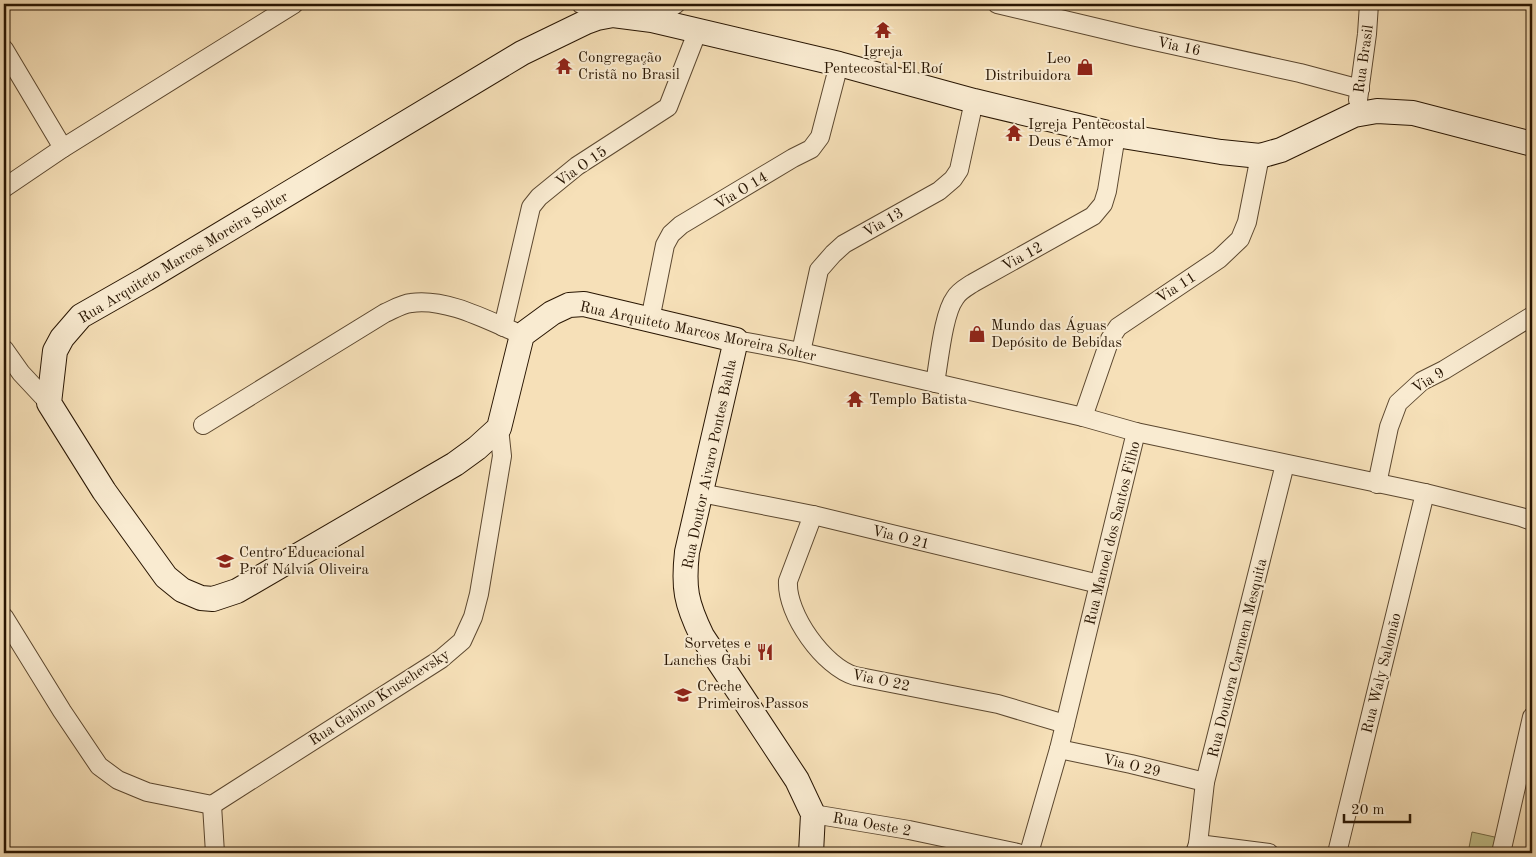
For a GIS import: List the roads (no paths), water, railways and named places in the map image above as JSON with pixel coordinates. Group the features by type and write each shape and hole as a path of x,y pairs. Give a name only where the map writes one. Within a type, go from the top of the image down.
{"street":[{"path":"4,188 63,148 294,4"},
{"name":"Rua Arquiteto Marcos Moreira Solter","path":"581,4 613,15 652,20 839,64 974,101 1116,135 1221,152 1260,156 1281,150 1354,115 1377,111 1413,113 1532,144"},
{"path":"652,20 676,4"},
{"name":"Via 16","path":"997,4 1300,73 1360,89"},
{"name":"Rua Brasil","path":"1354,115 1360,89 1369,4"},
{"name":"Rua Arquiteto Marcos Moreira Solter","path":"49,403 55,352 62,338 81,316 146,279 522,53 586,22 613,15"},
{"name":"Via O 15","path":"512,331 531,208 538,197 577,166 668,107 698,30"},
{"path":"4,49 63,148"},
{"name":"Via O 14","path":"650,320 665,245 670,234 793,158 811,149 820,137 839,64"},
{"name":"Via 13","path":"801,352 819,270 844,244 939,191 954,180 959,170 974,101"},
{"name":"Via 12","path":"935,383 946,319 954,298 973,283 1093,216 1103,204 1107,191 1116,135"},
{"name":"Via 11","path":"1084,417 1110,339 1118,327 1219,259 1240,239 1247,222 1260,156"},
{"path":"4,349 21,374 49,403 104,491 166,577 182,590 200,598 213,599 237,591 455,464 477,448 499,428 512,331 460,308 424,302 399,306 203,426"},
{"name":"Rua Arquiteto Marcos Moreira Solter","path":"512,331 569,305 584,304 736,340 801,352 1084,417 1136,432"},
{"name":"Via 9","path":"1377,484 1390,427 1398,403 1422,381 1444,370 1532,316"},
{"name":"Rua Doutor Aivaro Pontes Bahla","path":"736,340 687,552 685,575 690,612 702,636 797,780 813,814 811,853"},
{"name":"Rua Gabino Kruschevsky","path":"212,805 441,659 462,641 473,617 479,594 502,456 499,428"},
{"name":"Rua Manoel dos Santos Filho","path":"1029,853 1066,724 1136,432 1425,493 1532,521"},
{"name":"Rua Doutora Carmem Mesquita","path":"1196,848 1205,782 1285,464"},
{"name":"Via O 21","path":"701,493 813,515 1099,584"},
{"name":"Rua Waly Salomão","path":"1336,853 1425,493"},
{"name":"Via O 22","path":"813,515 788,581 788,591 790,603 797,618 833,664 845,673 855,676 998,704 1066,724"},
{"path":"4,617 62,711 99,766 118,780 147,792 212,805 215,853"},
{"path":"1501,853 1532,717"},
{"name":"Via O 29","path":"1059,749 1205,782"},
{"name":"Rua Oeste 2","path":"813,814 909,830 1018,853"},
{"path":"1196,848 1269,853"}],"place":[{"name":"Igreja Pentecostal El Roí","path":"883,30"},
{"name":"Congregação Cristã no Brasil","path":"564,66"},
{"name":"Leo Distribuidora","path":"1085,67"},
{"name":"Igreja Pentecostal Deus é Amor","path":"1014,133"},
{"name":"Mundo das Águas Depósito de Bebidas","path":"977,334"},
{"name":"Templo Batista","path":"855,399"},
{"name":"Centro Educacional Prof Nálvia Oliveira","path":"225,561"},
{"name":"Sorvetes e Lanches Gabi","path":"765,652"},
{"name":"Creche Primeiros Passos","path":"683,695"}]}
